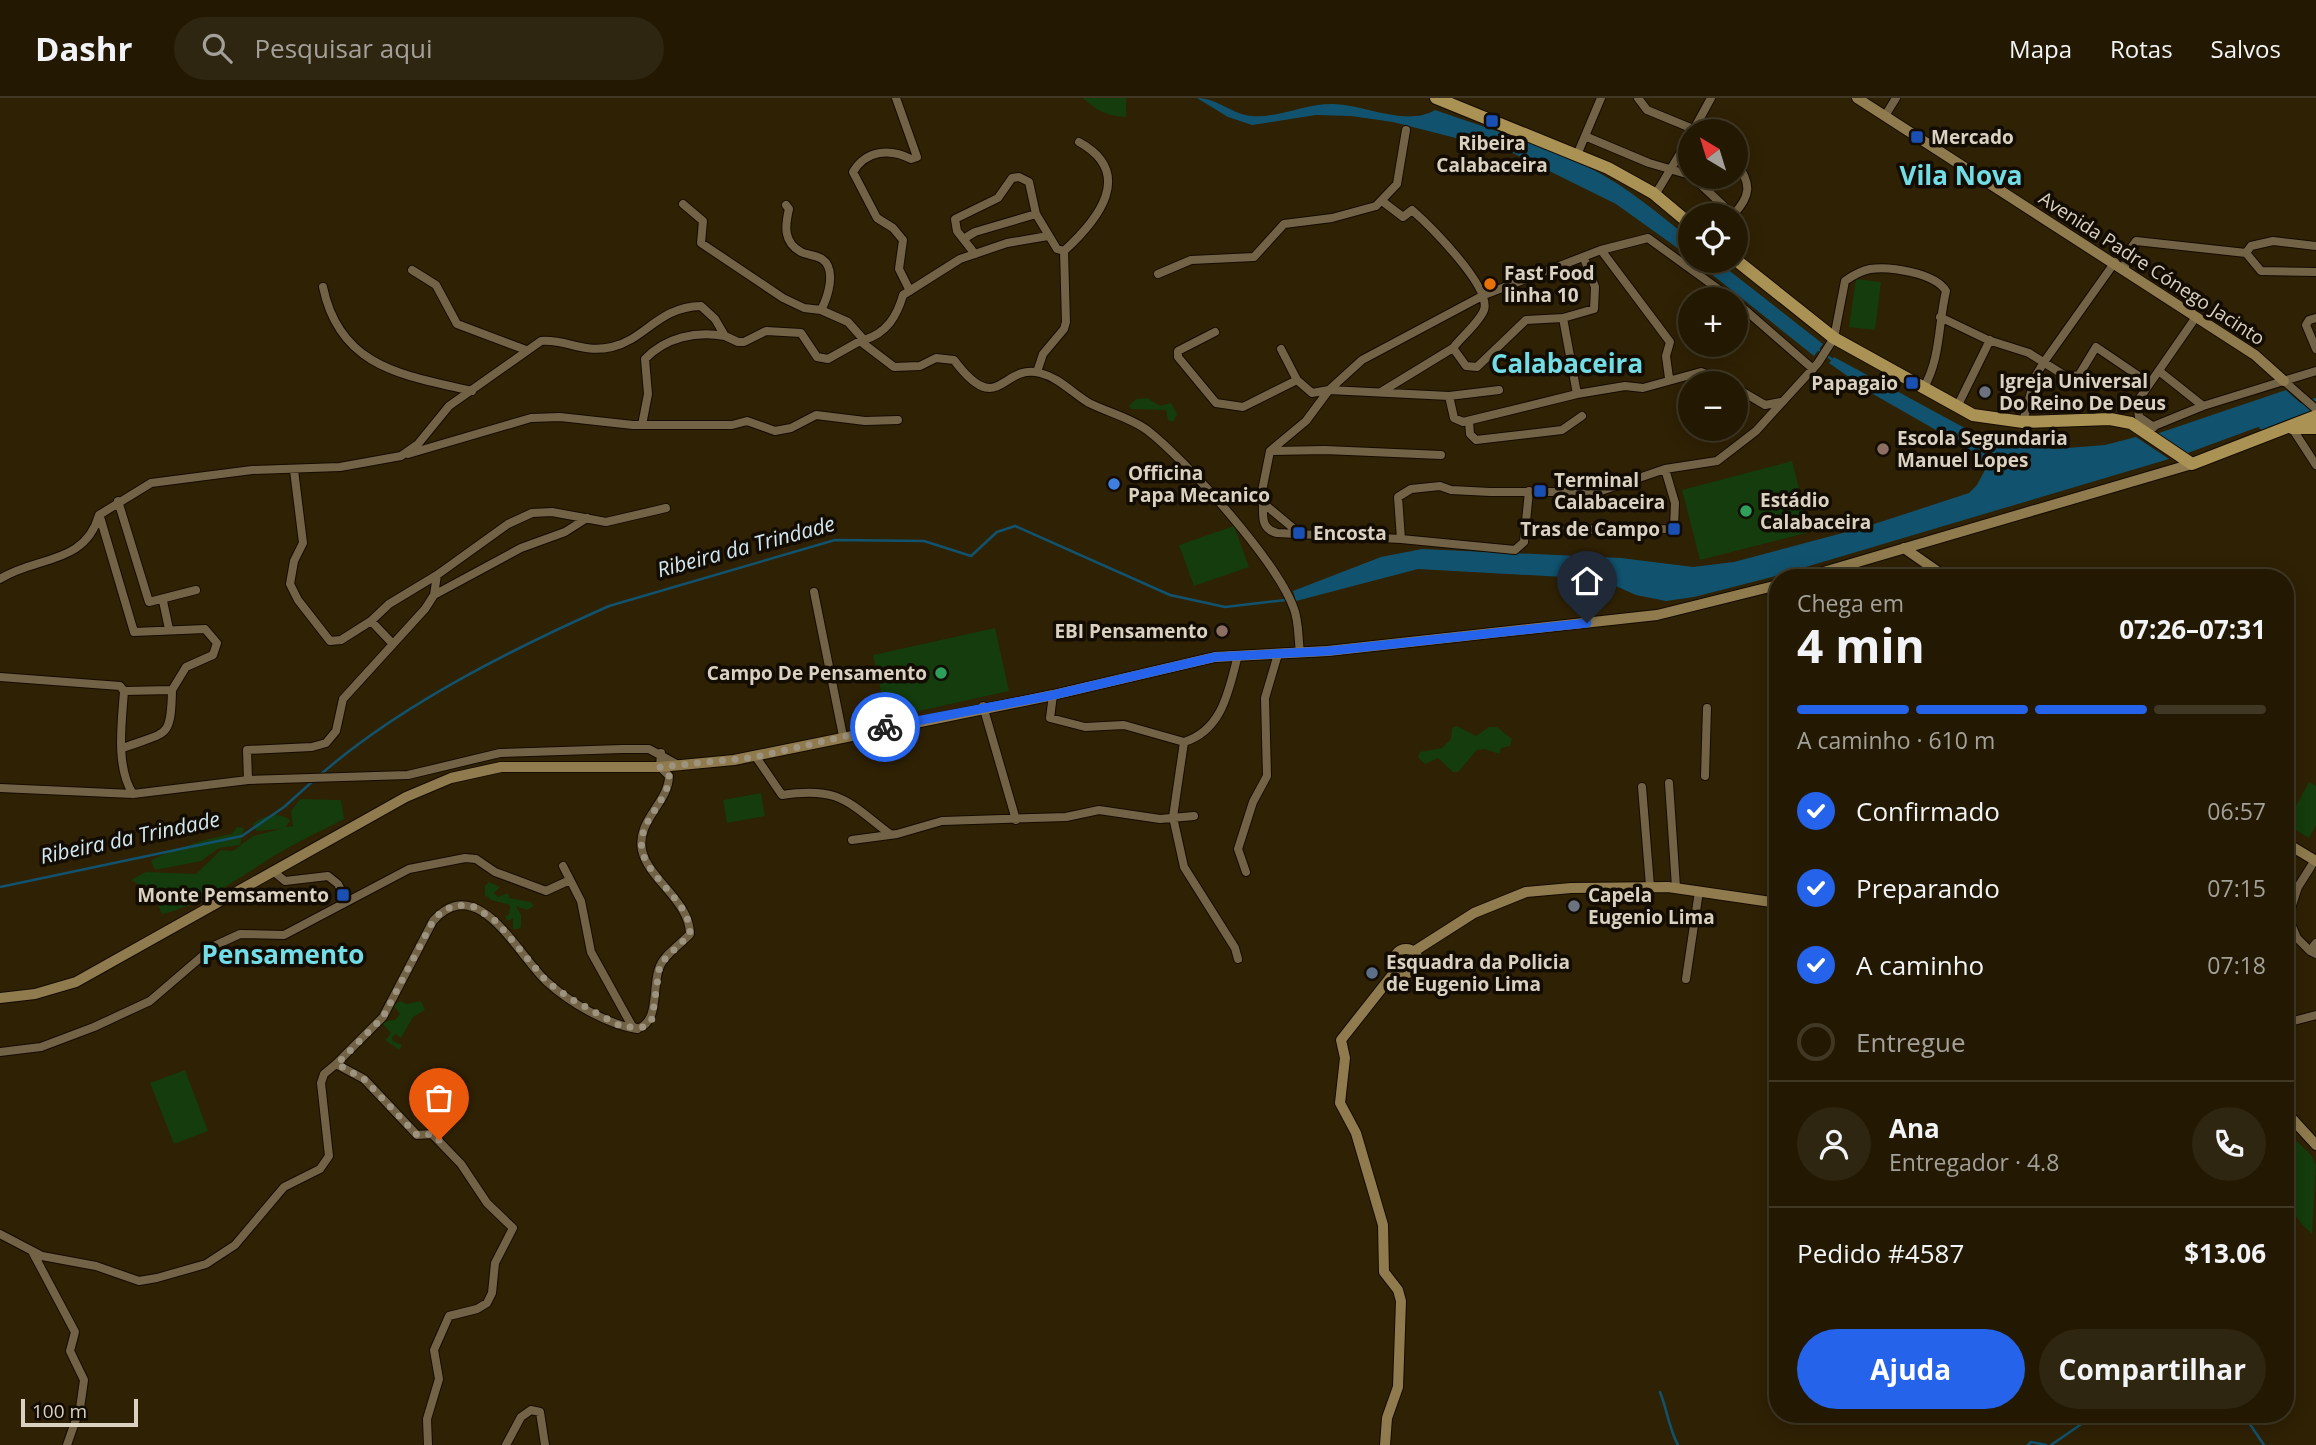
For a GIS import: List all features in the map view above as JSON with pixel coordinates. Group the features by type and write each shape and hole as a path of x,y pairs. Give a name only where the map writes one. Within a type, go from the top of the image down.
{"main road":[{"path":"1436,98 1608,168 1655,195 1678,214"},
{"path":"1748,270 1832,342 1973,415 2023,422 2110,419 2132,423 2149,428 2188,463 2292,428 2316,416"},
{"path":"2292,428 2316,428"}],"street":[{"path":"896,98 917,157 911,159 892,150 882,151 862,162 853,172 877,218 893,228 903,240 899,269 910,291"},
{"path":"1577,155 1587,137 1601,98"},
{"path":"1638,98 1647,110 1678,125"},
{"path":"1700,119 1711,98"},
{"name":"Avenida Padre Cónego Jacinto","path":"1857,98 2115,262 2264,361 2284,381"},
{"path":"1885,116 1896,98"},
{"path":"1158,274 1192,260 1254,257 1284,224 1362,211 1382,201 1397,184 1406,130"},
{"path":"1587,137 1649,163 1678,170"},
{"path":"1037,372 1043,354 1064,330 1066,322 1064,251 1093,219 1110,185 1110,173 1097,152 1079,142"},
{"path":"1655,195 1678,155"},
{"path":"975,254 957,231 955,219 998,198 1012,178 1018,177 1029,182 1036,214 1057,249 1064,251"},
{"path":"1706,189 1733,215 1749,194 1748,183"},
{"path":"1381,392 1453,348 1484,310 1484,295 1439,233 1412,210 1403,217 1382,201"},
{"path":"683,204 703,221 701,243 783,298 804,308 821,310 849,322 863,341 894,367 920,366 936,358 954,360 967,378 982,387 993,388 1010,379 1037,372 1057,379 1107,412 1144,428 1171,451 1227,511 1286,590 1296,612 1300,652"},
{"path":"786,205 789,209 785,228 788,240 799,251 822,259 829,269 830,292 821,310"},
{"path":"965,238 975,232 1036,214"},
{"path":"642,425 649,394 645,359 662,346 681,337 704,332 744,342 755,334 766,331 801,333 817,357 828,359 855,341 863,341 882,332 897,316 903,295 941,270 1007,243 1048,236"},
{"path":"1299,533 1259,501 1270,451 1306,421 1329,390 1362,360 1484,295 1601,250 1648,238 1715,287"},
{"path":"2125,269 2126,255 2136,241 2246,253 2261,271 2316,272"},
{"path":"2246,253 2251,246 2273,241 2316,246"},
{"path":"1601,250 1670,342 1665,356 1669,378"},
{"path":"1453,348 1466,366 1477,366 1526,320 1563,318 1594,309 1595,287 1584,258"},
{"path":"2023,422 2035,377 2115,262"},
{"path":"1401,539 1397,507 1402,492 1440,486 1464,491 1598,492 1665,469 1707,464 1729,454 1756,431 1816,366 1832,342 1845,281 1870,269 1888,269 1942,284 1947,291 1940,317 1939,345 1923,389"},
{"path":"412,270 436,285 457,324 526,350"},
{"path":"323,287 328,313 354,347 381,366 406,377 472,391"},
{"path":"401,456 418,444 449,406 541,341 551,340 586,351 614,347 667,313 692,306 701,306 715,319 725,336"},
{"path":"1748,312 1816,366"},
{"path":"1940,317 1990,340 2029,353 2067,377 2080,375 2096,347 2149,383"},
{"path":"2196,317 2137,402 2139,417 2149,428 2203,406 2316,371"},
{"path":"1563,318 1577,394"},
{"path":"2315,346 2306,325 2309,320 2316,318"},
{"path":"1214,332 1178,351 1178,357 1216,403 1243,407 1297,380"},
{"path":"1957,407 1990,340"},
{"path":"1281,349 1297,380 1312,393 1329,390 1448,396 1499,390"},
{"path":"2159,371 2203,406"},
{"path":"1469,422 1474,418 1577,394 1625,386 1643,388 1678,376"},
{"path":"2284,381 2316,409"},
{"path":"1748,395 1765,405 1781,402"},
{"path":"1448,396 1454,418 1469,422"},
{"path":"0,579 57,558 80,546 94,535 99,515 151,483 252,470 294,470 401,456 531,418 560,417 642,425 732,425 747,421 775,431 791,428 816,415 865,421 898,420"},
{"path":"1469,422 1470,434 1476,440 1562,430 1582,416"},
{"path":"2292,428 2316,465"},
{"path":"1270,451 1325,450 1441,455"},
{"path":"1833,569 2188,463"},
{"path":"1526,530 1674,529 1675,503 1665,469"},
{"path":"294,470 303,543 294,561 290,584 298,600 331,641 341,640 370,621 389,604 437,575 508,524 533,513 552,512 606,522 666,508"},
{"path":"1263,503 1263,519 1268,530 1277,533 1401,539 1518,550 1523,546 1526,530 1529,491"},
{"path":"118,501 146,598 151,603 196,590"},
{"path":"99,515 134,632 205,629 218,647 213,655 186,667 172,690 171,724 165,731 123,748"},
{"path":"248,780 247,750 312,747 326,743 336,731 343,699 434,595 522,548 565,532 587,518"},
{"path":"1904,548 1934,569"},
{"path":"434,595 437,575"},
{"path":"0,998 36,994 76,982 406,797 478,770 512,766 660,767 756,757 984,706 1053,695 1207,659 1238,654 1328,651 1657,615 1769,587"},
{"path":"814,592 843,737"},
{"path":"163,601 169,629"},
{"path":"370,621 393,643"},
{"path":"1053,695 1050,718 1085,727 1124,725 1184,741 1199,737 1217,718 1226,700 1238,654"},
{"path":"1246,872 1238,849 1250,810 1267,776 1264,705 1278,654"},
{"path":"0,677 120,685 124,691 125,782 133,794"},
{"path":"124,691 172,690"},
{"path":"984,706 1016,820"},
{"path":"1704,776 1707,708"},
{"path":"1184,741 1173,817 1184,867 1235,948 1238,959"},
{"path":"0,788 133,794 248,780 408,775 500,753 649,749 661,753 680,766"},
{"path":"0,1234 33,1253 96,1266 139,1281 206,1264 235,1245 284,1187 326,1164 329,1156 321,1083 324,1074 383,1017 433,921 443,910 458,905 475,907 497,922 547,982 571,999 622,1027 645,1027 652,1019 660,964 690,934 690,924 684,913 643,854 641,841 647,822 669,784 669,776 660,767 661,753"},
{"path":"756,757 782,794 836,794 850,801 890,834"},
{"path":"1669,783 1676,887"},
{"path":"1642,787 1650,886"},
{"path":"852,840 942,821 1066,817 1099,810 1160,819 1194,816"},
{"path":"2294,848 2316,860 2298,887 2294,899"},
{"path":"0,1052 41,1046 94,1027 150,1001 214,946 240,934 284,935 409,869 465,858 476,859 495,872 546,891 570,880"},
{"path":"562,866 581,901 591,952 637,1029"},
{"path":"273,871 285,881 328,876 338,884 346,900"},
{"path":"1413,952 1474,912 1527,892 1676,887 1769,902"},
{"path":"1686,979 1699,891"},
{"path":"2294,930 2297,937 2313,952 2316,943"},
{"path":"1405,949 1413,952 1417,958 1415,969 1404,973 1397,969 1394,962 1398,953 1405,949"},
{"path":"1385,1445 1387,1418 1398,1387 1401,1301 1398,1290 1384,1272 1383,1225 1356,1133 1340,1103 1345,1058 1341,1040 1397,969"},
{"path":"2294,1021 2316,1015"},
{"path":"337,1064 364,1079 417,1135 432,1134 439,1140 445,1150 461,1164 486,1203 513,1228 495,1263 492,1293 487,1303 477,1309 449,1316 439,1334 434,1350 438,1391 427,1419 428,1445"},
{"path":"2294,1121 2316,1145"},
{"path":"33,1253 75,1332 70,1351 84,1380 80,1408 67,1445"},
{"path":"506,1445 521,1417 530,1410 540,1412 545,1445"}],"green space":[{"path":"1083,98 1126,98 1126,117 1103,112"},
{"path":"1856,279 1881,282 1875,330 1849,327"},
{"path":"1147,398 1160,406 1171,403 1177,414 1173,422 1168,420 1166,410 1131,409 1129,406 1136,399"},
{"name":"Estádio Calabaceira","path":"1792,461 1810,532 1700,560 1682,490"},
{"path":"1234,526 1249,567 1194,586 1179,545"},
{"name":"Campo De Pensamento","path":"995,628 1009,691 887,718 873,655"},
{"path":"1457,726 1476,736 1489,727 1497,727 1512,739 1510,746 1501,748 1499,754 1485,749 1477,750 1458,772 1453,772 1438,758 1425,764 1418,757 1420,752 1442,748 1451,739 1452,728"},
{"path":"2309,782 2316,786 2316,825 2309,838 2294,829 2294,809"},
{"path":"761,793 765,816 727,823 723,800"},
{"path":"300,799 341,800 344,819 282,851 215,893 176,910 162,914 153,893 131,880 146,872 196,874 221,850 233,851 253,836 281,829 256,831 253,824 262,818 272,815 286,817 290,820 286,827 293,826 291,811"},
{"path":"237,827 244,828 240,845 219,848 201,861 155,870 151,861 157,857 232,834"},
{"path":"489,882 500,887 494,893 498,897 508,893 509,898 531,902 534,906 527,910 516,906 521,915 521,927 518,929 513,929 513,918 507,921 505,916 509,915 510,905 491,900 485,895 485,886"},
{"path":"401,1001 406,1004 421,1001 425,1010 413,1017 401,1038 396,1034 392,1037 393,1041 402,1045 399,1050 385,1040 391,1033 381,1022 395,1020 400,1014 393,1005"},
{"path":"185,1070 208,1131 174,1144 150,1083"},
{"path":"2294,1139 2311,1155 2316,1165 2312,1234 2294,1212"}],"water":[{"path":"1197,98 1253,116 1273,115 1324,104 1346,105 1399,116 1424,115 1435,110 1551,151 1602,174 1678,229 1678,248 1616,204 1511,152 1393,122 1351,116 1316,115 1252,125 1228,117"},
{"path":"1710,273 1732,273 1823,344 1814,356 1748,303 1748,287 1728,287"},
{"path":"1834,357 1974,433 2019,446 2055,449 2105,445 2136,437 2169,459 1799,569 1769,569 1769,578 1694,597 1666,601 1636,595 1600,579 1418,569 1296,601 1293,591 1381,557 1422,549 1621,558 1693,567 1734,562 1865,527 1969,493 1977,485 1985,470 1976,453 1873,394 1829,363"},
{"path":"2286,390 2307,409 2185,454 2156,434"}],"waterway":[{"path":"1816,348 1834,361"},
{"name":"Ribeira da Trindade","path":"2265,424 2316,405"},
{"name":"Ribeira da Trindade","path":"320,775 385,725 458,680 609,606 835,540 924,541 971,556 997,532 1015,526 1170,595 1225,607 1286,600"},
{"name":"Ribeira da Trindade","path":"0,887 242,836 284,807 313,781"},
{"path":"1660,1392 1678,1445"},
{"path":"2051,1445 2083,1423"},
{"path":"2249,1423 2264,1445"},
{"path":"2028,1445 2031,1442 2046,1445"}],"way so far":[{"path":"439,1140 432,1134 417,1135 364,1079 337,1064 383,1017 426,933 443,910 458,905 475,907 497,922 547,982 571,999 622,1027 645,1027 652,1019 660,964 690,934 690,924 684,913 643,854 641,841 647,822 669,784 669,776 660,767 756,757 885,727"}],"place":[{"name":"Ribeira Calabaceira","path":"1492,121"},
{"name":"Mercado","path":"1917,137"},
{"name":"Fast Food linha 10","path":"1490,284"},
{"name":"Papagaio","path":"1912,383"},
{"name":"Igreja Universal Do Reino De Deus","path":"1985,392"},
{"name":"Escola Segundaria Manuel Lopes","path":"1883,449"},
{"name":"Officina Papa Mecanico","path":"1114,484"},
{"name":"Terminal Calabaceira","path":"1540,491"},
{"name":"Estádio Calabaceira","path":"1746,511"},
{"name":"Tras de Campo","path":"1674,529"},
{"name":"Encosta","path":"1299,533"},
{"name":"EBI Pensamento","path":"1222,631"},
{"name":"Campo De Pensamento","path":"941,673"},
{"name":"Monte Pemsamento","path":"343,895"},
{"name":"Capela Eugenio Lima","path":"1574,906"},
{"name":"Esquadra da Policia de Eugenio Lima","path":"1372,973"}],"district":[{"name":"Vila Nova","path":"1961,176"},
{"name":"Calabaceira","path":"1567,364"},
{"name":"Pensamento","path":"283,955"}],"route":[{"path":"885,727 984,706 1053,695 1215,657 1328,651 1587,623"}]}
